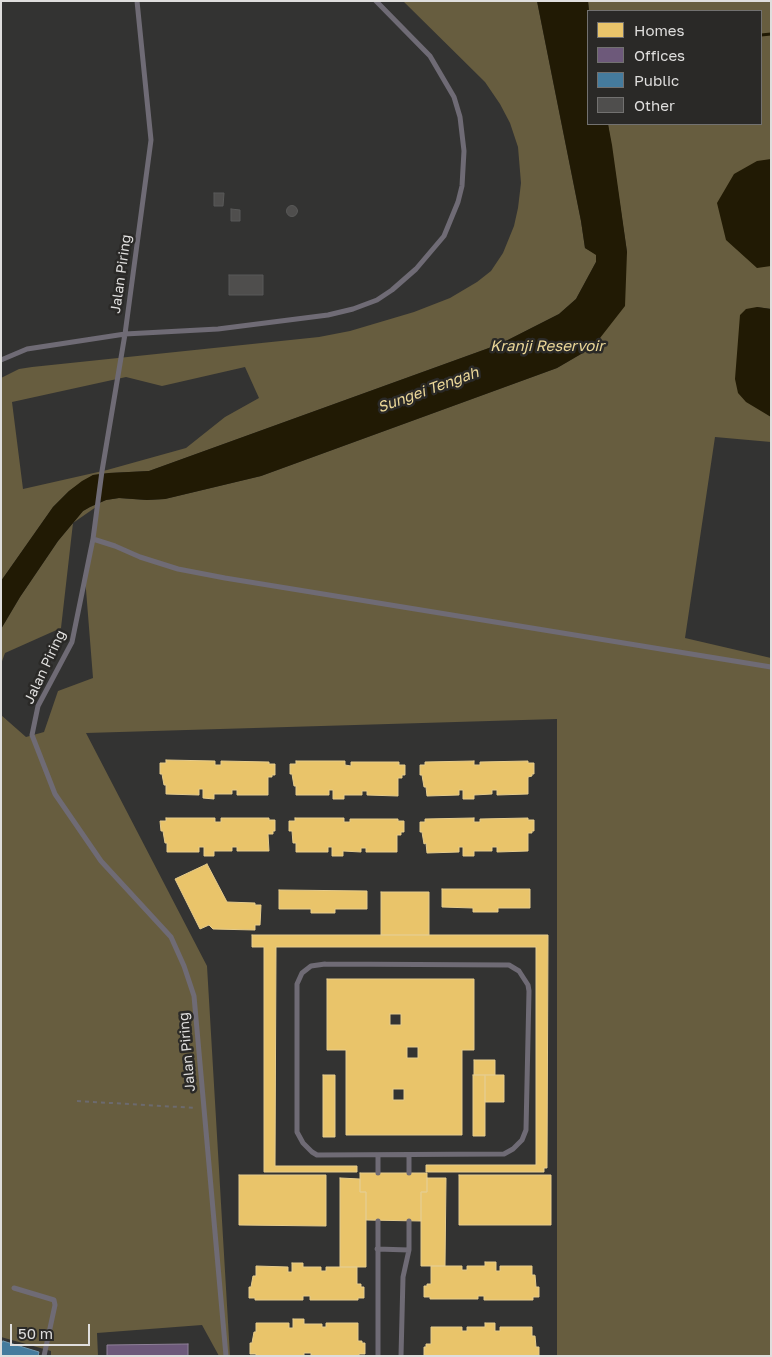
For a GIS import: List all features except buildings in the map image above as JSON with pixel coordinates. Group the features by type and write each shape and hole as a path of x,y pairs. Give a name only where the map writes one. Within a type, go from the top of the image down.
{"lane":[{"name":"Jalan Piring","path":"137,1 151,140 124,334 96,507 93,540 72,642 38,706 32,735 55,794 102,861 171,937 184,966 194,996 226,1356"},
{"path":"1,360 27,349 124,334 218,329 328,315 353,309 377,300 392,290 416,269 444,236 458,202 462,186 464,151 460,117 454,98 430,56 376,1"},
{"path":"93,540 178,569 225,578 771,667"},
{"path":"325,964 509,965 519,971 528,985 529,991 526,1130 522,1140 513,1149 504,1154 378,1156 317,1156 302,1143 297,1132 297,984 302,973 311,966 325,964"},
{"path":"409,1155 409,1173"},
{"path":"378,1156 378,1173"},
{"path":"378,1221 378,1356"},
{"path":"401,1356 403,1277 409,1250 409,1221"},
{"path":"377,1249 409,1250"},
{"path":"14,1288 54,1300 55,1305 44,1356"}],"path":[{"path":"77,1100 191,1107 203,1110"}],"shaded area":[{"path":"403,1 537,1 585,248 596,254 596,262 576,299 559,314 500,344 149,471 93,475 69,491 53,507 1,581 1,378 19,369 32,367 319,337 350,331 414,312 450,298 477,282 491,271 503,253 514,226 521,183 518,147 510,123 485,82","holes":["245,367 259,398 225,417 186,448 107,470 23,489 12,402 126,377 162,386"]},
{"path":"588,1 771,1 771,309 757,307 766,413 771,417 771,442 715,437 685,638 771,658 771,1356 557,1356 557,719 86,733 207,966 230,1356 219,1356 202,1325 97,1333 98,1356 51,1356 51,1351 1,1337 1,715 26,737 44,732 58,691 93,678 85,577 96,507 73,523 83,511 106,500 119,498 165,499 261,476 557,368 593,347 627,252 608,125 762,125 762,10 589,10"},
{"path":"73,523 61,628 5,653 1,664 1,629 58,541"}],"water":[{"name":"Kranji Reservoir","path":"537,1 588,1 587,125 608,125 612,145 627,252 625,306 593,347 557,368 261,476 165,499 119,498 106,500 90,507 83,511 58,541 1,629 1,581 53,507 82,481 93,475 149,471 500,344 559,314 576,299 596,262 596,255 585,248"},
{"path":"771,159 771,266 757,268 726,240 717,203 734,174 757,161"},
{"path":"757,307 771,309 771,417 746,402 738,393 735,379 740,315 746,309"}],"waterway":[{"path":"762,35 771,34"}],"water label":[{"name":"Sungei Tengah","path":"428,390"}]}
